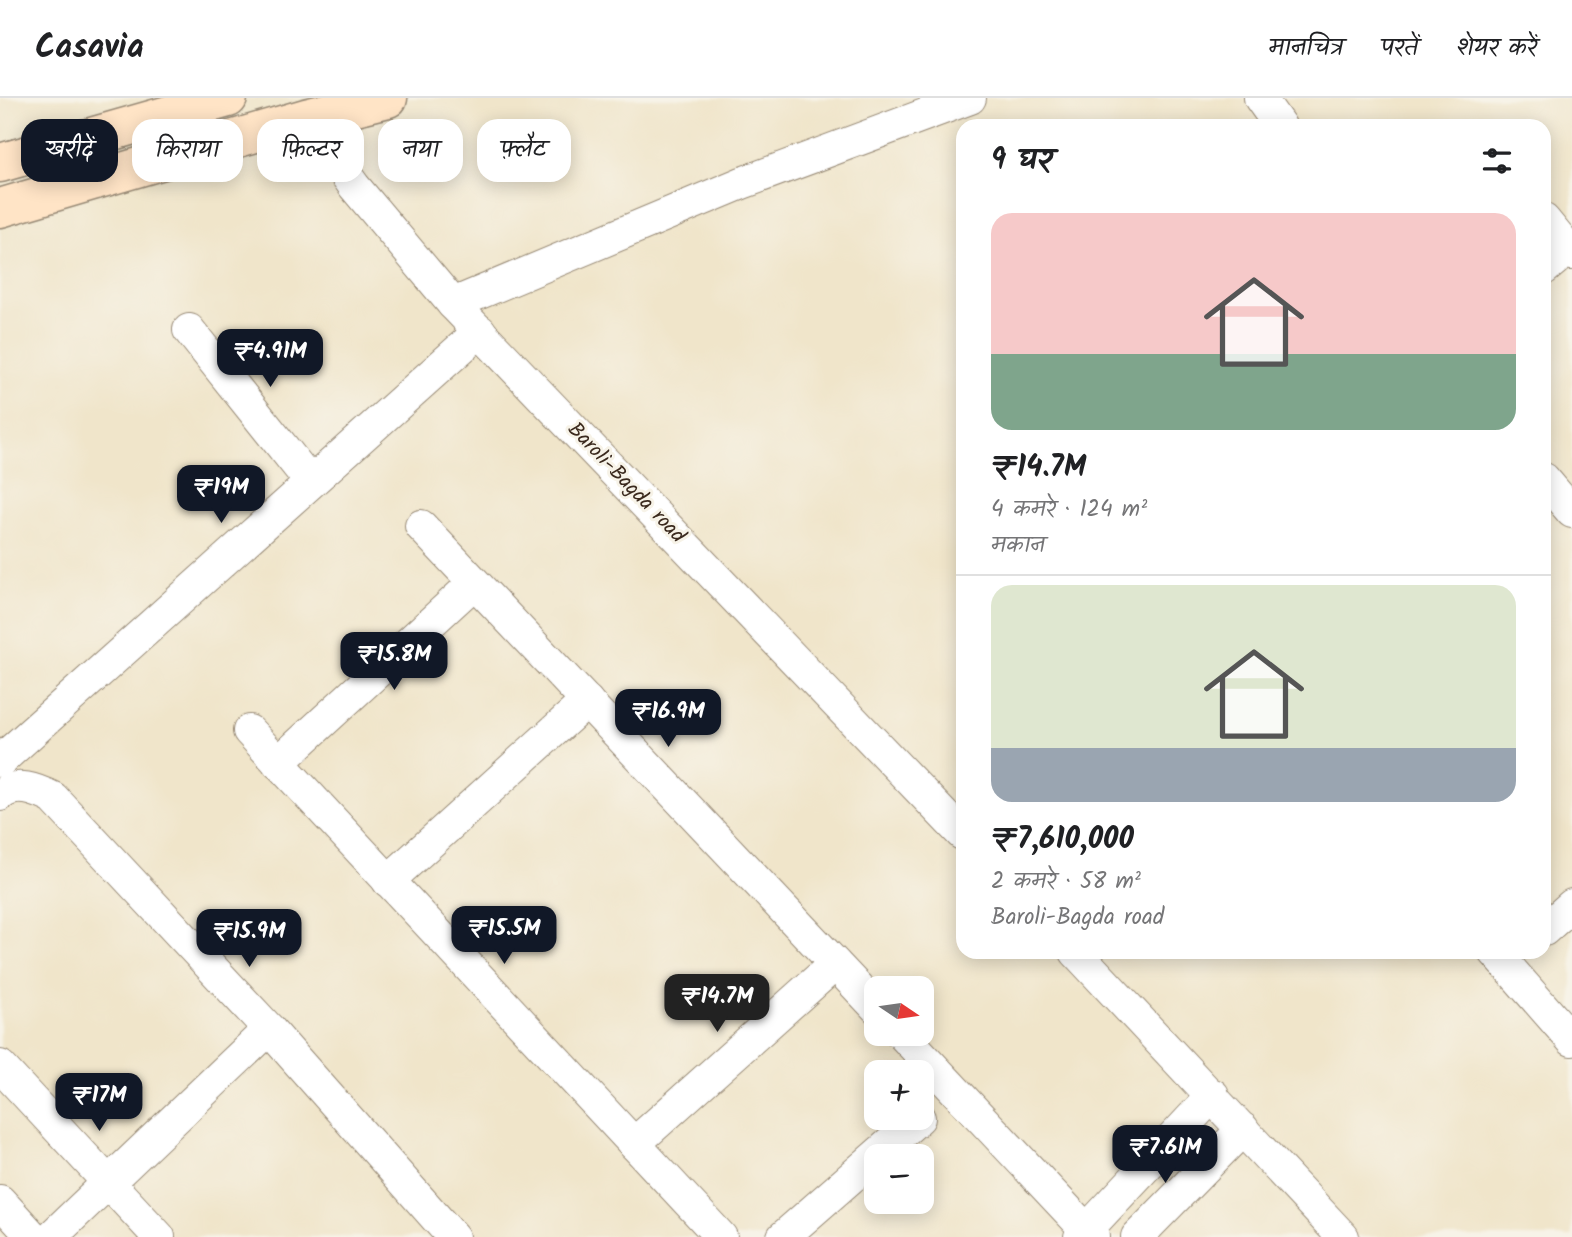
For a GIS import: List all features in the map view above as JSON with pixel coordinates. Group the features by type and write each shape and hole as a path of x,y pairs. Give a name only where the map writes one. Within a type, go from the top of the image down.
{"main road":[{"path":"0,163 228,98"},
{"path":"0,208 306,118 388,98"}],"street":[{"path":"453,304 742,183 970,98"},
{"path":"1260,98 1275,119"},
{"name":"Baroli-Bagda road","path":"306,118 354,186 453,304 956,828"},
{"path":"1551,228 1570,251 1551,264"},
{"path":"190,330 309,480"},
{"path":"0,761 309,480 480,331"},
{"path":"1551,487 1572,512"},
{"path":"421,526 864,994"},
{"path":"278,763 474,583"},
{"path":"388,881 587,701"},
{"path":"248,731 721,1237"},
{"path":"0,795 5,791 25,787 53,798 269,1029 453,1237"},
{"path":"1551,924 1572,905"},
{"path":"1083,959 1213,1095 1343,1237"},
{"path":"1508,959 1572,1040"},
{"path":"634,1144 835,964"},
{"path":"51,1237 269,1029"},
{"path":"913,1046 1087,1235 1213,1095"},
{"path":"0,1066 159,1237"},
{"path":"934,1106 953,1089"},
{"path":"1137,1237 1243,1129"},
{"path":"783,1237 906,1130"},
{"path":"0,1201 33,1237"}]}
